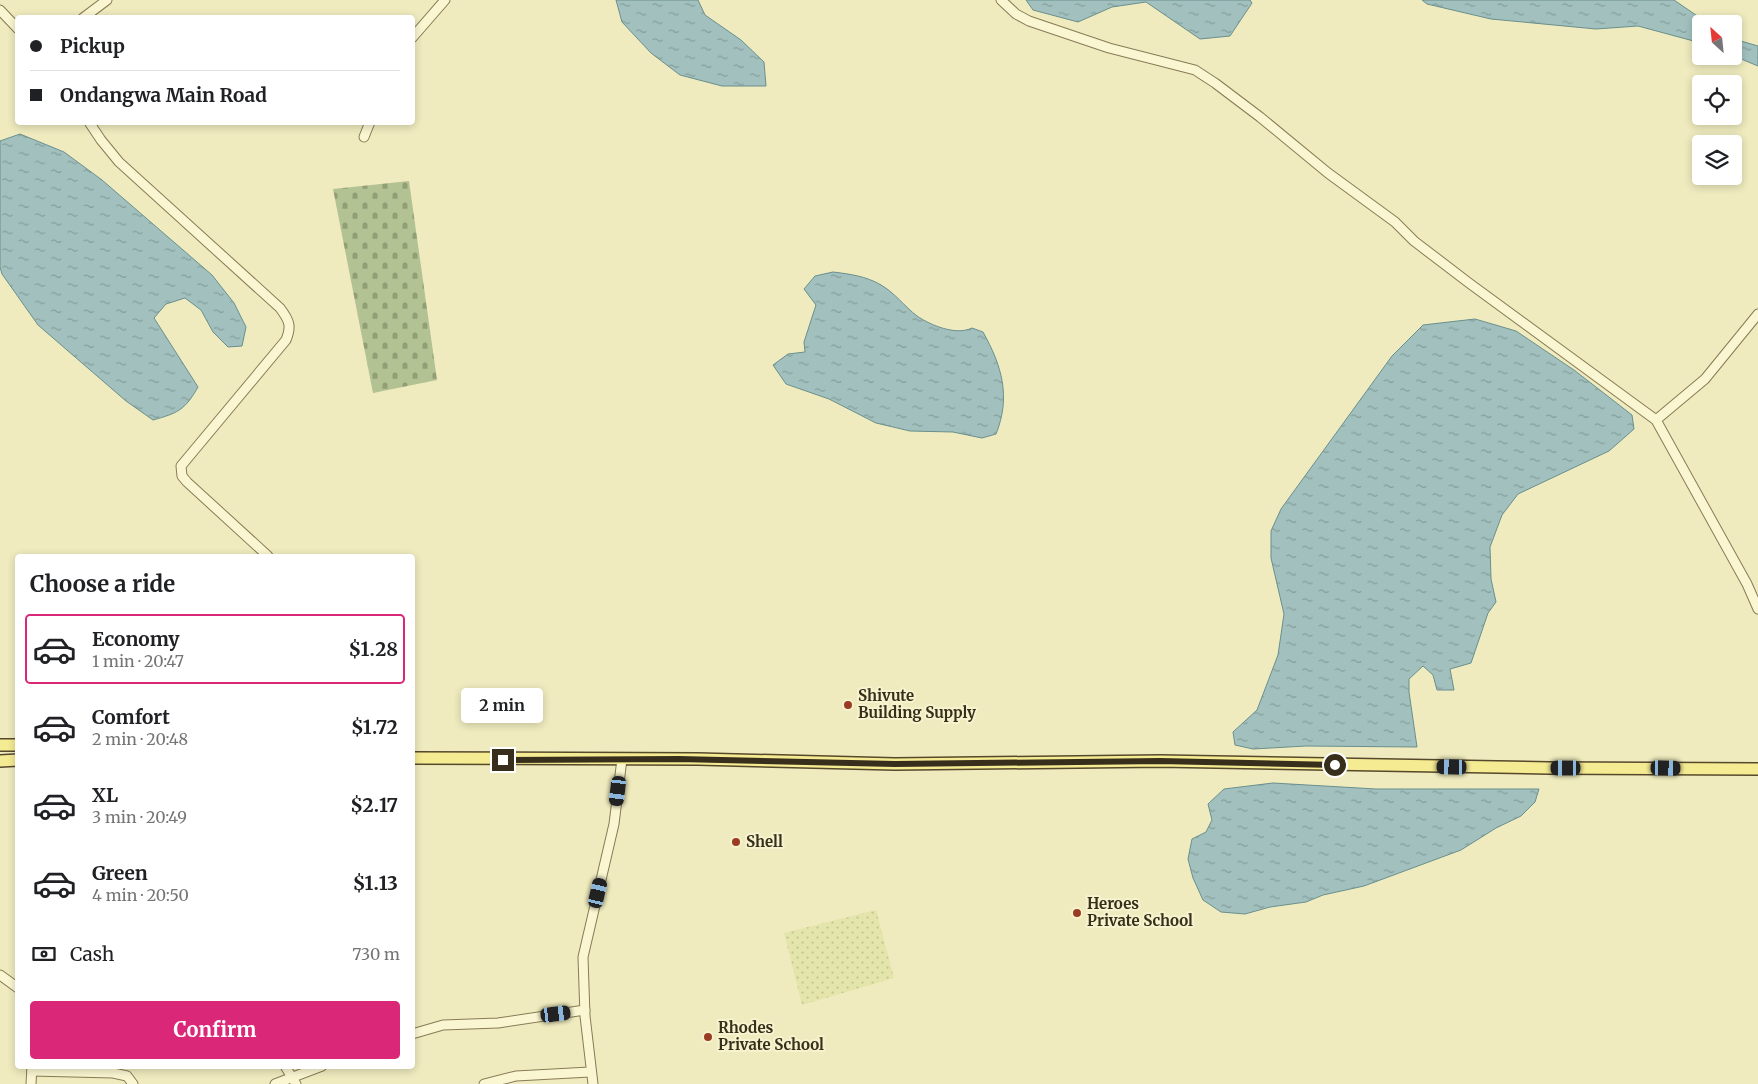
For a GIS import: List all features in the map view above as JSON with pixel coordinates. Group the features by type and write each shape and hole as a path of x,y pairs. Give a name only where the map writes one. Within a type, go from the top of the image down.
{"main road":[{"path":"0,745 15,745"},
{"path":"415,758 622,759 895,764 1160,761 1539,768 1758,769"},
{"path":"0,760 15,760"}],"street":[{"path":"87,15 107,0"},
{"path":"415,35 445,0"},
{"path":"1001,0 1016,14 1029,21 1109,48 1195,70 1215,83 1328,173 1395,222 1414,241 1469,283 1656,420 1747,584 1758,609"},
{"path":"0,10 15,26"},
{"path":"92,125 100,140 119,162 280,308 288,318 291,328 286,340 181,466 182,476 187,482 266,554"},
{"path":"364,137 369,125"},
{"path":"1656,420 1705,379 1758,314"},
{"path":"593,1084 590,1072 585,1010 583,958 614,824 622,759"},
{"path":"0,975 15,986"},
{"path":"415,1033 443,1026 498,1023 585,1010"},
{"path":"32,1069 32,1084"},
{"path":"52,1069 113,1072 127,1076 133,1084"},
{"path":"286,1069 294,1081"},
{"path":"275,1084 294,1081 316,1069"},
{"path":"484,1084 510,1076 590,1072"}],"green space":[{"path":"409,181 437,380 373,393 333,189"},
{"path":"876,910 894,978 802,1005 784,933"}],"water":[{"path":"616,0 698,0 705,15 741,40 764,62 766,86 722,86 680,75 651,53 622,22"},
{"path":"1026,0 1250,0 1252,3 1230,36 1200,39 1146,2 1112,7 1078,22 1033,10"},
{"path":"1422,0 1674,0 1696,15 1692,15 1692,41 1638,26 1596,29 1491,19 1427,4"},
{"path":"1742,41 1758,46 1758,66 1742,59"},
{"path":"20,134 64,152 102,180 212,275 234,303 246,327 242,346 228,347 213,332 201,310 185,298 166,304 154,318 198,387 185,406 175,413 153,420 126,401 38,325 2,274 0,267 0,141"},
{"path":"833,272 857,276 875,282 891,292 917,316 936,326 958,331 972,328 983,332 995,357 1002,382 1003,407 996,434 982,438 953,432 910,431 876,423 829,399 786,384 773,365 788,354 805,352 804,342 816,305 804,289 815,276"},
{"path":"1475,319 1516,331 1574,370 1632,415 1634,429 1609,451 1518,494 1502,515 1490,547 1491,579 1496,602 1488,613 1471,663 1450,669 1454,690 1437,690 1433,675 1423,666 1409,679 1409,692 1417,747 1306,746 1253,749 1235,745 1233,732 1257,710 1278,655 1284,614 1271,558 1271,531 1281,509 1392,356 1423,325"},
{"path":"1273,783 1376,789 1539,789 1535,802 1521,816 1496,828 1461,850 1364,886 1323,895 1306,902 1270,907 1245,914 1221,912 1203,900 1193,878 1188,859 1192,839 1206,832 1212,820 1208,804 1224,789"}],"place":[{"name":"Shivute Building Supply","path":"848,705"},
{"name":"Shell","path":"736,842"},
{"name":"Heroes Private School","path":"1077,913"},
{"name":"Rhodes Private School","path":"708,1037"}],"route":[{"path":"503,760 679,759 895,764 1160,761 1335,765"}]}
